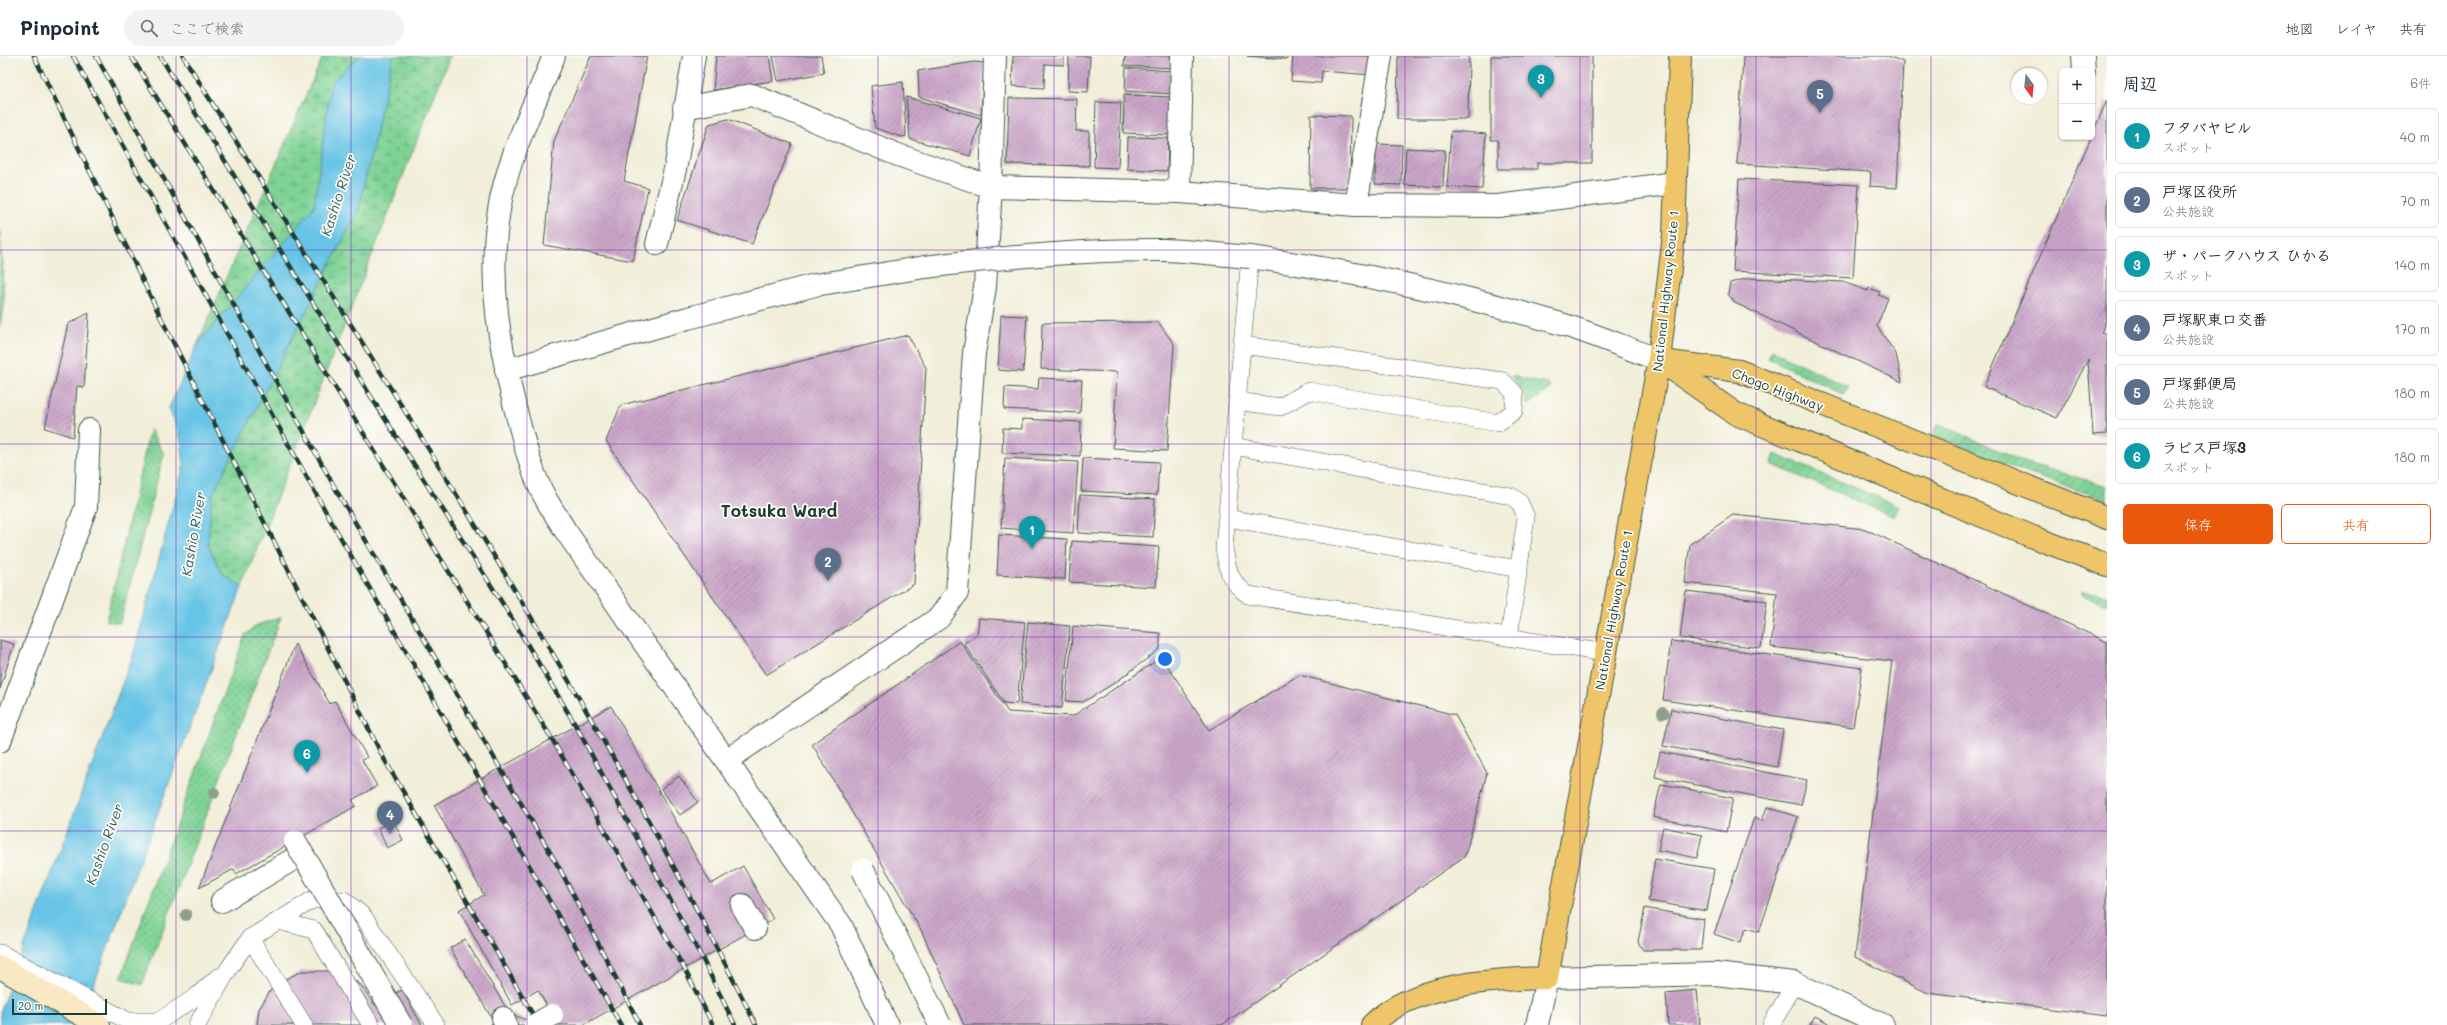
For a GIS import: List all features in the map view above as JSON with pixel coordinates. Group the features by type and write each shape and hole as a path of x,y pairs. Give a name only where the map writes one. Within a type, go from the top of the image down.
{"main road":[{"name":"National Highway Route 1","path":"1547,978 1659,360 1674,235 1680,56"},
{"name":"Chogo Highway","path":"1659,360 1739,371 2107,518"},
{"path":"1659,360 1736,414 2033,536 2107,564"},
{"path":"0,967 99,1025"},
{"path":"1372,1025 1400,1005 1460,985 1504,979 1547,978"}],"street":[{"path":"554,56 512,159 499,209 493,275 497,325 506,370 530,458 545,498 841,925 887,1025"},
{"path":"657,244 676,165 684,108 694,56"},
{"path":"727,760 939,618 958,593 974,353 985,287 992,187 994,56"},
{"path":"1179,192 1182,56"},
{"path":"1356,205 1381,56"},
{"path":"2083,56 2084,68"},
{"path":"684,108 752,95 898,155 992,187 1179,192 1356,205 1498,206 1675,183"},
{"path":"506,370 688,318 816,285 925,267 997,258 1092,251 1166,250 1250,257 1324,267 1423,286 1552,321 1659,360"},
{"path":"0,741 86,507 89,430"},
{"path":"222,901 298,847 401,1025"},
{"path":"864,870 940,1025"},
{"path":"742,905 755,928"},
{"path":"1537,1025 1547,978 1714,974 1795,983 1883,1025"}],"lane":[{"path":"1250,257 1224,548 1230,577 1238,588 1248,595 1605,653"},
{"path":"1237,401 1280,407 1309,390 1498,423 1514,411 1515,394 1503,381 1242,338"},
{"path":"1233,446 1511,496 1520,503 1526,517 1509,637"},
{"path":"1227,518 1519,569"},
{"path":"197,1025 229,968 250,938 314,899 344,900 362,916 436,1025"},
{"path":"278,921 314,930 371,1025"},
{"path":"250,938 304,1025"},
{"path":"0,953 128,1021 159,1021 196,997 229,968"},
{"path":"1771,1025 1795,983"}],"green space":[{"path":"323,56 359,56 331,83 314,208 197,345"},
{"path":"393,56 450,56 242,587 222,574 208,544 212,495 359,208"},
{"path":"0,229 4,300 0,326"},
{"path":"1772,350 1848,387 1844,395 1768,358"},
{"path":"1511,376 1548,384 1552,388 1527,405 1525,394"},
{"path":"1937,423 2024,462 2107,486 2107,500 2016,469 1933,435"},
{"path":"150,429 164,454 120,623 106,621"},
{"path":"1775,454 1899,506 1894,517 1771,464"},
{"path":"2082,591 2107,595 2107,604 2082,595"},
{"path":"281,617 142,985 121,978 245,635 257,625"}],"water":[{"name":"Kashio River","path":"359,56 393,56 359,208 212,495 208,545 222,574 242,587 79,1025 0,1025 0,1012 134,652 184,465 181,440 169,408 197,345 314,207 331,83"}],"building":[{"path":"591,56 647,56 624,181 648,188 633,261 544,245 554,141"},
{"path":"716,56 769,56 773,81 713,90"},
{"path":"773,56 821,56 824,73 778,81"},
{"path":"1013,56 1064,56 1064,65 1045,64 1044,88 1012,86"},
{"path":"1069,56 1090,56 1088,92 1068,91"},
{"path":"1125,56 1176,56 1176,68 1124,66"},
{"path":"1247,56 1287,56 1287,59"},
{"path":"1293,56 1372,56 1371,75 1322,71 1321,83 1291,81"},
{"path":"1398,56 1469,56 1468,119 1397,119"},
{"path":"1491,56 1592,56 1592,163 1537,163 1537,169 1498,169 1498,140 1491,140"},
{"path":"1743,56 1888,56 1903,62 1897,188 1870,186 1871,172 1737,164"},
{"path":"974,62 984,63 981,115 919,97 918,71"},
{"path":"1126,68 1174,71 1172,94 1125,91"},
{"path":"903,82 906,136 902,137 875,128 871,86"},
{"path":"1124,95 1172,97 1170,135 1123,133"},
{"path":"906,97 981,118 970,156 910,139"},
{"path":"1009,98 1077,99 1076,131 1089,131 1089,166 1007,164"},
{"path":"2107,100 2107,318 2101,333 2107,333 2107,434 2093,435 2088,360 2057,418 1984,387 2090,140 2095,140 2095,128"},
{"path":"1096,102 1121,103 1118,168 1094,167"},
{"path":"1311,115 1351,116 1350,188 1310,188"},
{"path":"728,119 792,144 752,244 677,220 709,124"},
{"path":"1451,131 1486,134 1482,189 1447,187"},
{"path":"1128,137 1168,138 1167,171 1127,169"},
{"path":"1376,144 1402,145 1401,185 1375,184"},
{"path":"1406,148 1445,150 1443,187 1404,185"},
{"path":"1739,179 1859,185 1853,278 1733,271"},
{"path":"1749,278 1843,282 1868,291 1869,288 1880,292 1878,295 1888,298 1877,326 1896,354 1902,382 1735,303 1728,294 1730,283"},
{"path":"89,313 84,387 77,386 73,437 45,428 68,324"},
{"path":"1001,315 1027,316 1023,372 998,370"},
{"path":"1158,322 1174,344 1167,451 1113,448 1117,372 1041,369 1042,323"},
{"path":"908,335 926,368 914,584 766,675 606,441 621,405"},
{"path":"1039,378 1082,380 1080,413 1004,409 1005,387 1038,389"},
{"path":"1022,419 1081,422 1080,456 1002,453 1003,428 1022,429"},
{"path":"1005,458 1078,462 1073,533 1001,528"},
{"path":"1083,458 1159,462 1157,495 1081,491"},
{"path":"1080,495 1155,499 1153,537 1078,533"},
{"path":"1733,515 1865,529 2107,642 2107,1016 1928,993 1855,957 1892,661 1771,647 1777,593 1685,583 1690,544"},
{"path":"999,535 1067,539 1065,579 997,575"},
{"path":"1072,541 1159,547 1156,587 1069,582"},
{"path":"1686,591 1767,601 1761,648 1680,638"},
{"path":"979,618 1025,622 1017,704 1004,703 964,643 977,635"},
{"path":"1028,622 1070,626 1062,708 1020,704"},
{"path":"1073,626 1160,633 1160,649 1116,682 1083,702 1066,701"},
{"path":"0,640 14,644 0,689"},
{"path":"960,641 1008,712 1073,716 1162,657 1209,730 1299,675 1455,715 1487,773 1465,856 1222,1025 964,1025 921,930 812,744"},
{"path":"1671,641 1862,668 1853,727 1663,700"},
{"path":"295,644 330,704 335,701 367,757 362,760 377,786 352,800 356,806 236,874 234,869 199,888"},
{"path":"611,706 711,884 743,866 773,919 583,1025 558,1025 538,990 512,1005 459,910 484,895 434,805"},
{"path":"1671,709 1783,730 1777,767 1663,746"},
{"path":"1660,752 1807,780 1801,805 1655,777"},
{"path":"679,776 698,802 680,815 661,789"},
{"path":"1661,784 1733,798 1726,832 1653,817"},
{"path":"1767,807 1798,817 1759,932 1746,928 1740,943 1714,934 1754,818 1762,821"},
{"path":"393,820 403,840 387,848 378,828"},
{"path":"1663,827 1702,835 1697,858 1658,850"},
{"path":"303,842 391,995 402,990 422,1025 257,1025 259,1009 274,985 302,971 334,971 360,984 375,1005 379,1002 296,866"},
{"path":"1655,859 1714,869 1707,911 1648,901"},
{"path":"1645,908 1704,919 1701,950 1643,950 1638,942"},
{"path":"465,939 509,1013 538,1025 490,1025 494,1022 450,948"},
{"path":"1697,990 1700,1025 1668,1025 1666,993"},
{"path":"1815,1016 1832,1025 1810,1025"}],"railway":[{"path":"34,56 162,320 383,757 539,1025"},
{"path":"73,56 331,521 621,1025"},
{"path":"96,56 339,495 561,871 640,1025"},
{"path":"131,56 552,739 684,968 713,1025"},
{"path":"160,56 375,403 508,612 576,726 702,958 735,1025"},
{"path":"183,56 407,414 553,654 624,776 692,900 756,1025"}],"place":[{"name":"ザ・パークハウス ひかる","path":"1541,98"},
{"name":"戸塚郵便局","path":"1820,113"},
{"name":"フタバヤビル","path":"1032,549"},
{"name":"戸塚区役所","path":"828,581"},
{"name":"ラピス戸塚3","path":"307,773"},
{"name":"戸塚駅東口交番","path":"390,834"}],"district":[{"name":"Totsuka Ward","path":"779,510"}]}
